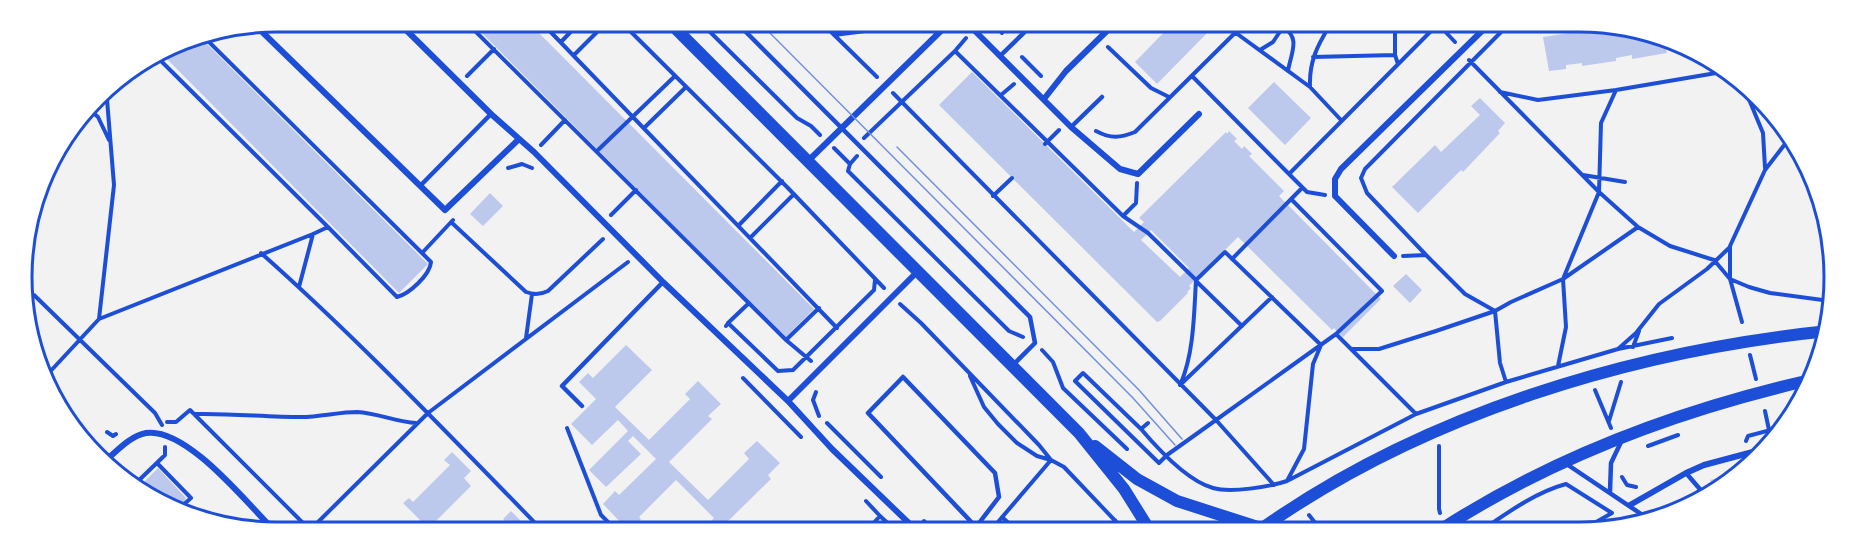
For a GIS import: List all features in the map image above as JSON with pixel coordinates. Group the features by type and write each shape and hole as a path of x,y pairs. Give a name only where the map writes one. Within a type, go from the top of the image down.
{"main road":[{"path":"679,32 1079,433 1124,489 1145,522"},
{"path":"1273,522 1316,492 1371,461 1439,430 1520,399 1686,352 1818,332"},
{"path":"1452,522 1518,483 1621,437 1709,405 1800,382"},
{"path":"1079,433 1137,479 1177,501 1242,522"}],"street":[{"path":"263,32 445,210 519,139"},
{"path":"408,32 788,401 832,449 908,522"},
{"path":"807,161 941,32"},
{"path":"976,32 1069,125 1120,170 1138,174 1199,114"},
{"path":"1044,99 1066,71 1106,32"},
{"path":"1394,256 1335,196 1335,179 1341,169 1481,32"},
{"path":"788,401 918,271"},
{"path":"110,457 134,437 148,433 164,434 196,451 265,521"},
{"path":"1630,505 1704,465 1750,453"}],"lane":[{"path":"746,32 1030,318 1035,343 1012,366"},
{"path":"1000,56 1025,32"},
{"path":"1069,125 1102,97"},
{"path":"420,186 491,114"},
{"path":"582,406 562,386 663,282"},
{"path":"969,522 868,413 903,377 995,473 999,497 980,522"},
{"path":"1610,491 1611,463 1621,437"},
{"path":"1563,461 1641,513"},
{"path":"1686,473 1700,490"}],"path":[{"path":"476,32 786,340 809,359"},
{"path":"551,32 837,328"},
{"path":"561,42 570,32"},
{"path":"574,55 598,32"},
{"path":"631,32 782,181 893,297 969,372 1051,460"},
{"path":"711,32 797,118 810,126 850,164"},
{"path":"831,32 1216,420 1275,485"},
{"path":"834,35 858,32"},
{"path":"1260,50 1274,42 1280,32"},
{"path":"1288,70 1294,39 1292,32"},
{"path":"1310,87 1313,57 1326,32"},
{"path":"1395,32 1395,55 1398,64"},
{"path":"1289,174 1431,32"},
{"path":"1444,32 1582,175 1638,227 1670,246 1714,260 1730,279 1749,288 1823,300"},
{"path":"1495,311 1466,294 1426,255 1366,193 1361,178 1365,169 1501,32"},
{"path":"1080,118 1087,126 1108,138 1122,137 1135,132 1236,33 1310,87 1341,121"},
{"path":"1099,39 1151,88 1169,97"},
{"path":"161,61 397,297 405,295 430,268 431,262 209,41"},
{"path":"460,83 494,49"},
{"path":"1129,451 1063,388 1053,362 1035,343 1009,331 848,171 863,140 955,51 1122,216 1148,233 1242,326"},
{"path":"1313,57 1395,55"},
{"path":"1022,57 1041,76"},
{"path":"1500,92 1538,100 1716,73"},
{"path":"597,151 675,76"},
{"path":"1192,76 1302,188 1307,192 1335,196"},
{"path":"645,127 687,87"},
{"path":"1558,366 1566,327 1563,279 1599,192 1601,123 1616,90"},
{"path":"99,319 114,185 107,99"},
{"path":"1749,99 1763,133 1765,170"},
{"path":"94,113 111,144"},
{"path":"540,146 565,120"},
{"path":"1046,143 1069,125"},
{"path":"1618,349 1636,333 1659,304 1707,269 1730,246 1765,170 1785,144"},
{"path":"500,172 513,165 522,164 533,168"},
{"path":"1122,216 1136,203 1138,174"},
{"path":"1582,175 1625,182"},
{"path":"993,196 1012,178"},
{"path":"739,225 782,181"},
{"path":"1232,259 1302,188"},
{"path":"604,221 636,190"},
{"path":"751,237 794,194"},
{"path":"1154,467 1167,455 1336,334 1382,291 1291,199"},
{"path":"422,253 459,214"},
{"path":"451,222 526,292 540,295 548,291 603,239"},
{"path":"51,371 99,319 328,227"},
{"path":"1352,350 1379,349 1495,311 1563,279 1638,227"},
{"path":"595,231 610,247"},
{"path":"299,287 313,234"},
{"path":"1730,246 1730,279 1742,322"},
{"path":"1180,385 1186,371 1193,325 1196,280 1225,252 1321,345"},
{"path":"261,253 428,413 534,522"},
{"path":"318,522 428,413 637,254"},
{"path":"1394,256 1426,255"},
{"path":"618,256 626,264"},
{"path":"729,323 778,370 793,370 809,359 874,290 876,279"},
{"path":"526,339 532,294"},
{"path":"32,297 34,295 155,413 163,426 165,455 140,480"},
{"path":"1180,385 1272,297"},
{"path":"723,328 749,303"},
{"path":"786,340 819,308"},
{"path":"1495,311 1500,363 1506,382"},
{"path":"1336,334 1416,414"},
{"path":"1287,482 1304,449 1313,364 1321,345"},
{"path":"1749,354 1756,380"},
{"path":"1159,463 1076,381 1083,373 1191,477 1213,488 1245,489 1287,482 1416,414 1506,382 1595,356"},
{"path":"1582,360 1621,437"},
{"path":"969,372 984,406 998,424 1017,443 1037,456 1064,466 1115,520"},
{"path":"742,376 807,442"},
{"path":"1440,406 1439,509 1442,522"},
{"path":"1752,435 1769,430 1765,411"},
{"path":"194,414 224,413 303,417 357,412 386,416 400,422 417,423"},
{"path":"1141,429 1148,423"},
{"path":"567,428 601,515 608,522"},
{"path":"1639,449 1686,432"},
{"path":"998,522 1051,460"},
{"path":"157,463 191,498 184,503"},
{"path":"1621,474 1627,486"},
{"path":"1494,522 1556,487 1566,484 1612,513 1598,521"},
{"path":"1212,494 1213,488"},
{"path":"864,499 886,522"},
{"path":"1306,512 1314,522"},
{"path":"874,522 880,516"},
{"path":"1002,517 1007,522"}],"building":[{"path":"481,32 538,32 814,309 785,338"},
{"path":"1164,32 1208,32 1157,84 1135,62"},
{"path":"1576,32 1596,32 1627,36 1671,49 1666,50 1667,53 1632,59 1632,55 1616,58 1616,61 1582,66 1582,63 1566,65 1566,69 1549,71 1543,37"},
{"path":"206,42 428,264 399,293 166,58"},
{"path":"972,72 1134,232 1144,222 1139,218 1229,131 1237,139 1234,141 1242,149 1244,146 1252,154 1249,156 1284,191 1279,196 1381,299 1343,337 1334,328 1332,330 1238,237 1189,286 1191,288 1188,293 1157,322 939,105","holes":["1151,230 1189,268 1180,277 1141,240"]},
{"path":"1274,82 1311,118 1285,145 1248,108"},
{"path":"1480,98 1505,123 1498,131 1500,133 1463,172 1461,170 1418,213 1392,187 1435,145 1441,152 1480,115 1471,106"},
{"path":"490,193 503,206 483,226 470,214"},
{"path":"1406,274 1422,290 1410,303 1393,286"},
{"path":"626,345 652,370 615,407 649,440 690,399 685,394 698,381 721,404 708,416 712,419 669,462 708,500 749,459 744,453 757,441 780,463 768,475 771,479 727,522 710,522 714,518 676,480 639,517 641,519 638,522 620,522 603,504 615,491 619,495 656,459 633,436 628,441 641,454 606,487 589,470 628,431 618,420 592,445 571,424 596,399 579,382 588,373 593,378"},
{"path":"452,452 471,471 464,478 471,486 435,522 422,522 403,503 409,498 413,502 450,465 444,460"},
{"path":"158,468 186,498 183,503 144,482"},
{"path":"511,511 522,522 506,522 503,519"}],"tram line":[{"path":"769,32 1133,398 1175,445"},
{"path":"897,147 1139,390 1182,439"}]}
